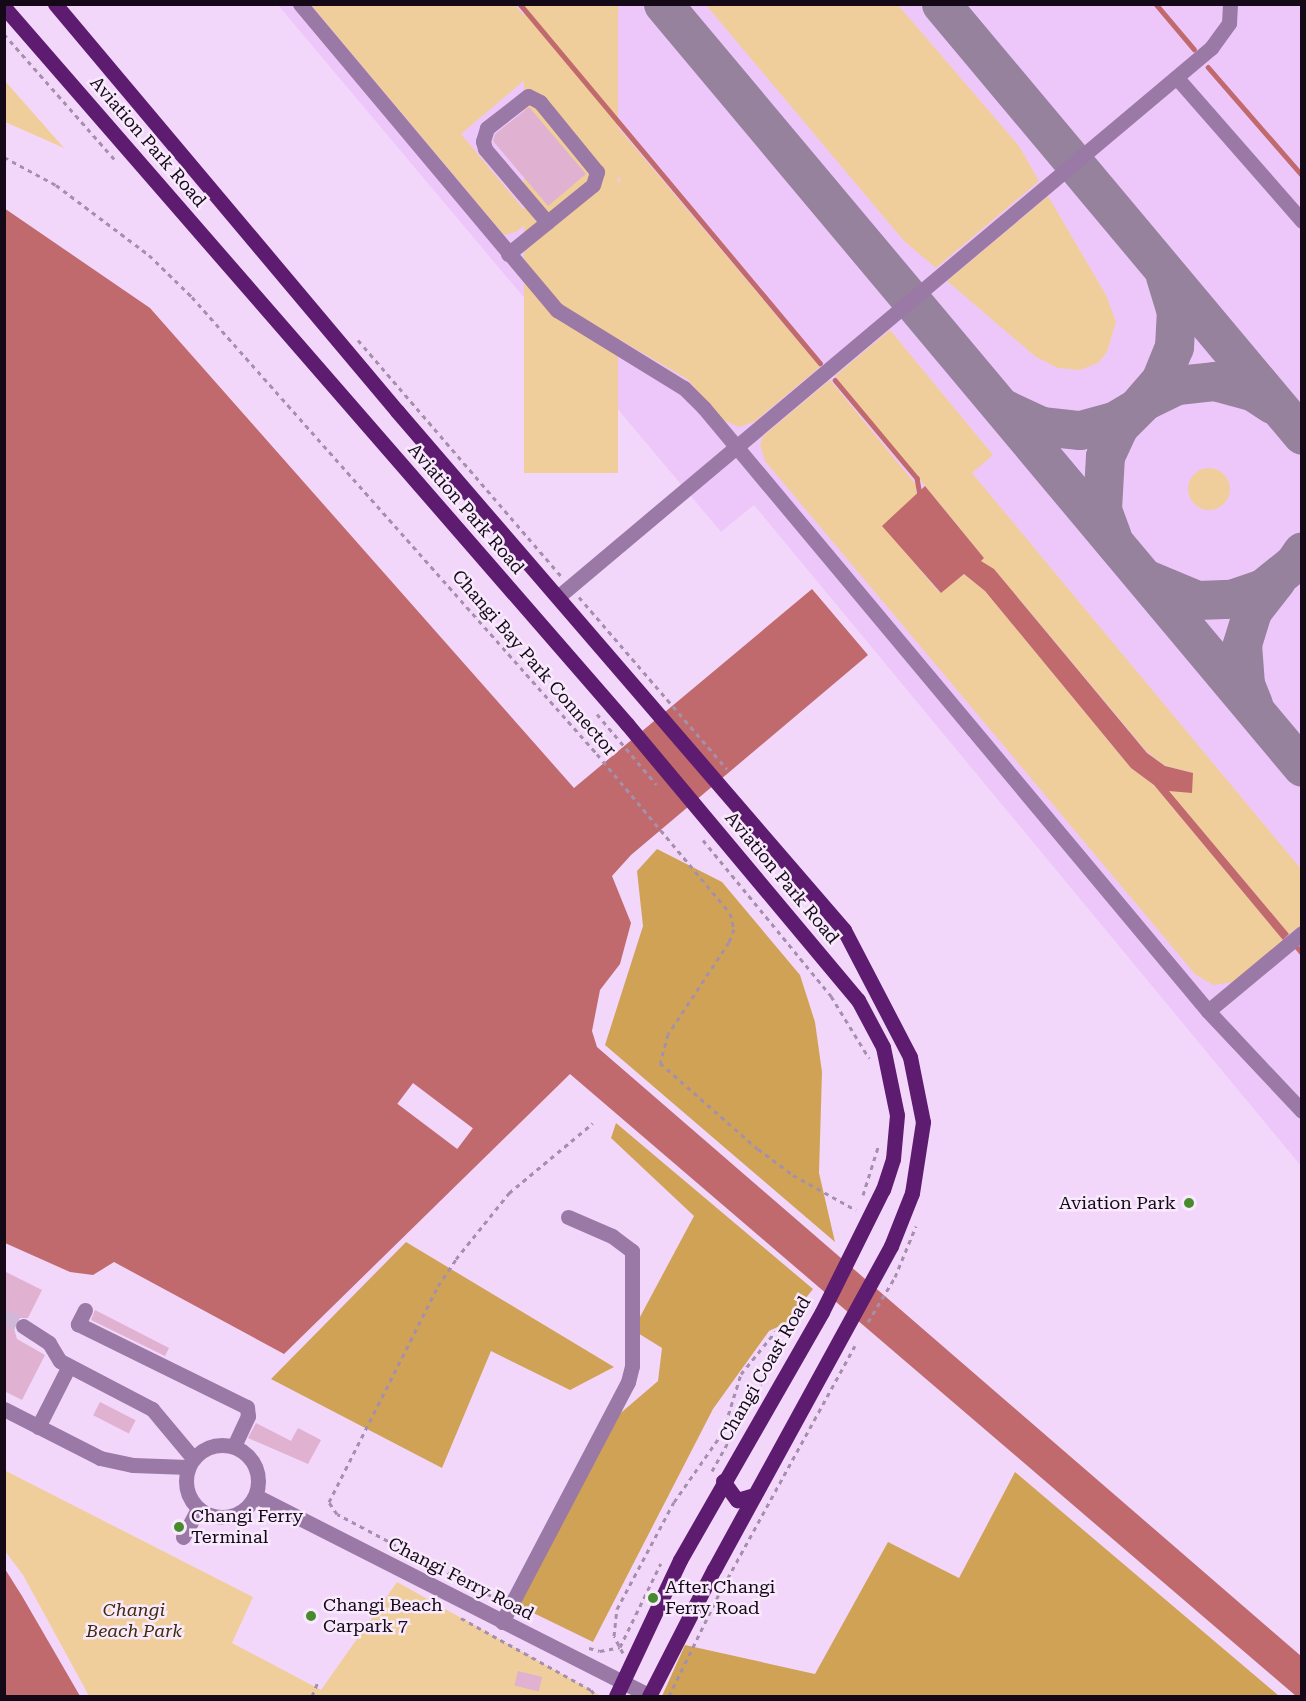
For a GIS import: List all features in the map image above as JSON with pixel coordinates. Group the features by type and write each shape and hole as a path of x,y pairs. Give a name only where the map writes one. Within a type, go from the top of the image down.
{"main road":[{"name":"Aviation Park Road","path":"55,4 397,411 559,596 844,930 910,1057 922,1122 912,1193 853,1332"},
{"name":"Aviation Park Road","path":"4,7 627,724 858,1000 883,1047"},
{"name":"Changi Coast Road","path":"616,1696 651,1616 723,1481 822,1312 884,1189 893,1159 897,1115 883,1047"},
{"path":"650,1696 754,1495 853,1332"},
{"path":"723,1481 737,1500 754,1495"}],"street":[{"path":"300,4 557,310 684,388 738,447 1208,1011 1302,1111"},
{"path":"559,596 1178,78 1220,40 1229,23 1230,4"},
{"path":"1178,78 1302,221"},
{"path":"508,254 547,222 593,184 597,172 540,102 528,96 487,128 483,141 485,149 547,222"},
{"path":"1208,1011 1302,933"},
{"path":"502,1622 628,1382 632,1366 632,1251 612,1236 568,1217"},
{"path":"85,1310 78,1324 247,1407 248,1416 234,1446"},
{"path":"4,1409 100,1458 133,1465 190,1462 212,1446 234,1446 247,1454 256,1467 259,1482 256,1496 246,1510 230,1517 213,1517 198,1509 189,1497 185,1482 190,1462 152,1409 69,1366 56,1357 43,1338 24,1326"},
{"path":"38,1427 69,1366"},
{"name":"Changi Ferry Road","path":"256,1496 650,1696"},
{"path":"183,1537 198,1509"}],"path":[{"name":"Changi Bay Park Connector","path":"4,157 56,185 140,248 192,297 597,754 730,913 734,929 719,959 668,1034 660,1063 758,1149 793,1175 857,1211 880,1139"},
{"path":"616,737 662,791"},
{"path":"700,836 831,996 855,1030 872,1068"},
{"path":"511,1607 337,1514 329,1502 438,1286 456,1259 509,1193 593,1123"},
{"path":"865,1326 895,1277"},
{"path":"624,1654 618,1648 614,1636 617,1609 674,1502 723,1432 741,1374 776,1331 792,1328 806,1313"},
{"path":"669,1696 853,1332"},
{"path":"579,1644 600,1651 618,1648"},
{"path":"312,1696 318,1682"},
{"path":"591,1690 596,1696"},
{"path":"502,1696 531,1696"}],"shaded area":[{"path":"278,5 1301,5 1301,1166 754,505 721,532"},
{"path":"4,208 150,308 574,788 812,589 868,655 631,855 612,876 631,923 620,964 600,990 592,1031 597,1047 1301,1656 1301,1696 1296,1696 570,1074 284,1354 114,1262 93,1275 70,1272 5,1243"},
{"path":"925,486 984,558 981,561 994,569 1147,753 1165,766 1193,773 1192,793 1169,791 1289,934 1283,940 1154,785 1131,768 985,591 964,574 941,593 882,526"},
{"path":"657,849 722,882 800,975 815,1022 822,1072 819,1173 835,1242 605,1045 643,926 637,871"},
{"path":"616,1123 813,1289 786,1323 769,1331 713,1409 593,1642 517,1605 616,1417 658,1381 662,1348 633,1330 694,1216 611,1138"},
{"path":"406,1242 614,1367 570,1390 491,1351 442,1468 271,1379"},
{"path":"1015,1472 1279,1696 662,1696 685,1645 815,1674 888,1542 959,1578"},
{"path":"5,1569 22,1596 80,1696 5,1696"}],"green space":[{"path":"311,5 515,5 820,367 754,422 739,427 723,420 687,379 572,312 532,270 529,258 533,251 621,180 533,73 461,134 532,219 516,232 504,235"},
{"path":"524,5 618,5 618,473 524,473"},
{"path":"706,5 898,5 1019,146 1039,181 936,268 904,241"},
{"path":"5,81 64,148 5,122"},
{"path":"1048,196 1106,295 1116,322 1107,352 1098,363 1080,370 1058,368 1036,357 947,281"},
{"path":"890,330 993,455 972,473 1301,869 1301,925 1289,934 1168,790 1193,773 1165,766 1147,752 994,569 980,561 984,558 835,376"},
{"path":"830,380 917,486 916,495 883,526 940,593 964,574 985,591 1131,768 1154,785 1283,940 1233,982 1213,985 1195,974 765,461 760,445 763,436"},
{"path":"1209,468 1224,474 1230,489 1224,504 1209,510 1194,504 1188,489 1194,474"},
{"name":"Changi Beach Park","path":"4,1470 253,1597 232,1643 321,1690 397,1582 601,1696 89,1696 23,1575 5,1551"}],"pier":[{"path":"413,1083 473,1128 457,1149 397,1104"}],"building":[{"path":"529,107 586,174 548,206 493,141 495,134"},
{"path":"4,1271 42,1290 28,1318 18,1318 13,1325 17,1339 45,1355 22,1400 4,1391"},
{"path":"95,1310 169,1348 165,1356 91,1320"},
{"path":"100,1402 136,1420 129,1434 93,1415"},
{"path":"256,1423 291,1441 298,1428 321,1440 308,1464 248,1438"},
{"path":"518,1671 542,1677 539,1692 514,1686"}],"waterway":[{"path":"520,4 820,363"},
{"path":"1156,4 1194,49"},
{"path":"1208,67 1302,175"},
{"path":"835,380 917,478 920,495"},
{"path":"1297,947 1302,953"}],"taxiway":[{"path":"663,4 1302,767"},
{"path":"941,4 1302,435"},
{"path":"1005,409 1041,426 1080,430 1114,421 1137,407 1160,381 1174,347 1176,312 1165,276"},
{"path":"1112,537 1102,509 1105,456 1119,426 1144,401 1177,385 1214,381 1252,391 1272,404"},
{"path":"1149,580 1197,600 1231,599 1263,588 1294,563 1302,551"},
{"path":"1253,704 1245,684 1242,644 1252,611 1276,580"}],"tunnel":[{"path":"4,1316 23,1326"}],"place":[{"name":"Aviation Park","path":"1189,1203"},
{"name":"Changi Ferry Terminal","path":"179,1527"},
{"name":"After Changi Ferry Road","path":"653,1598"},
{"name":"Changi Beach Carpark 7","path":"311,1616"}]}
